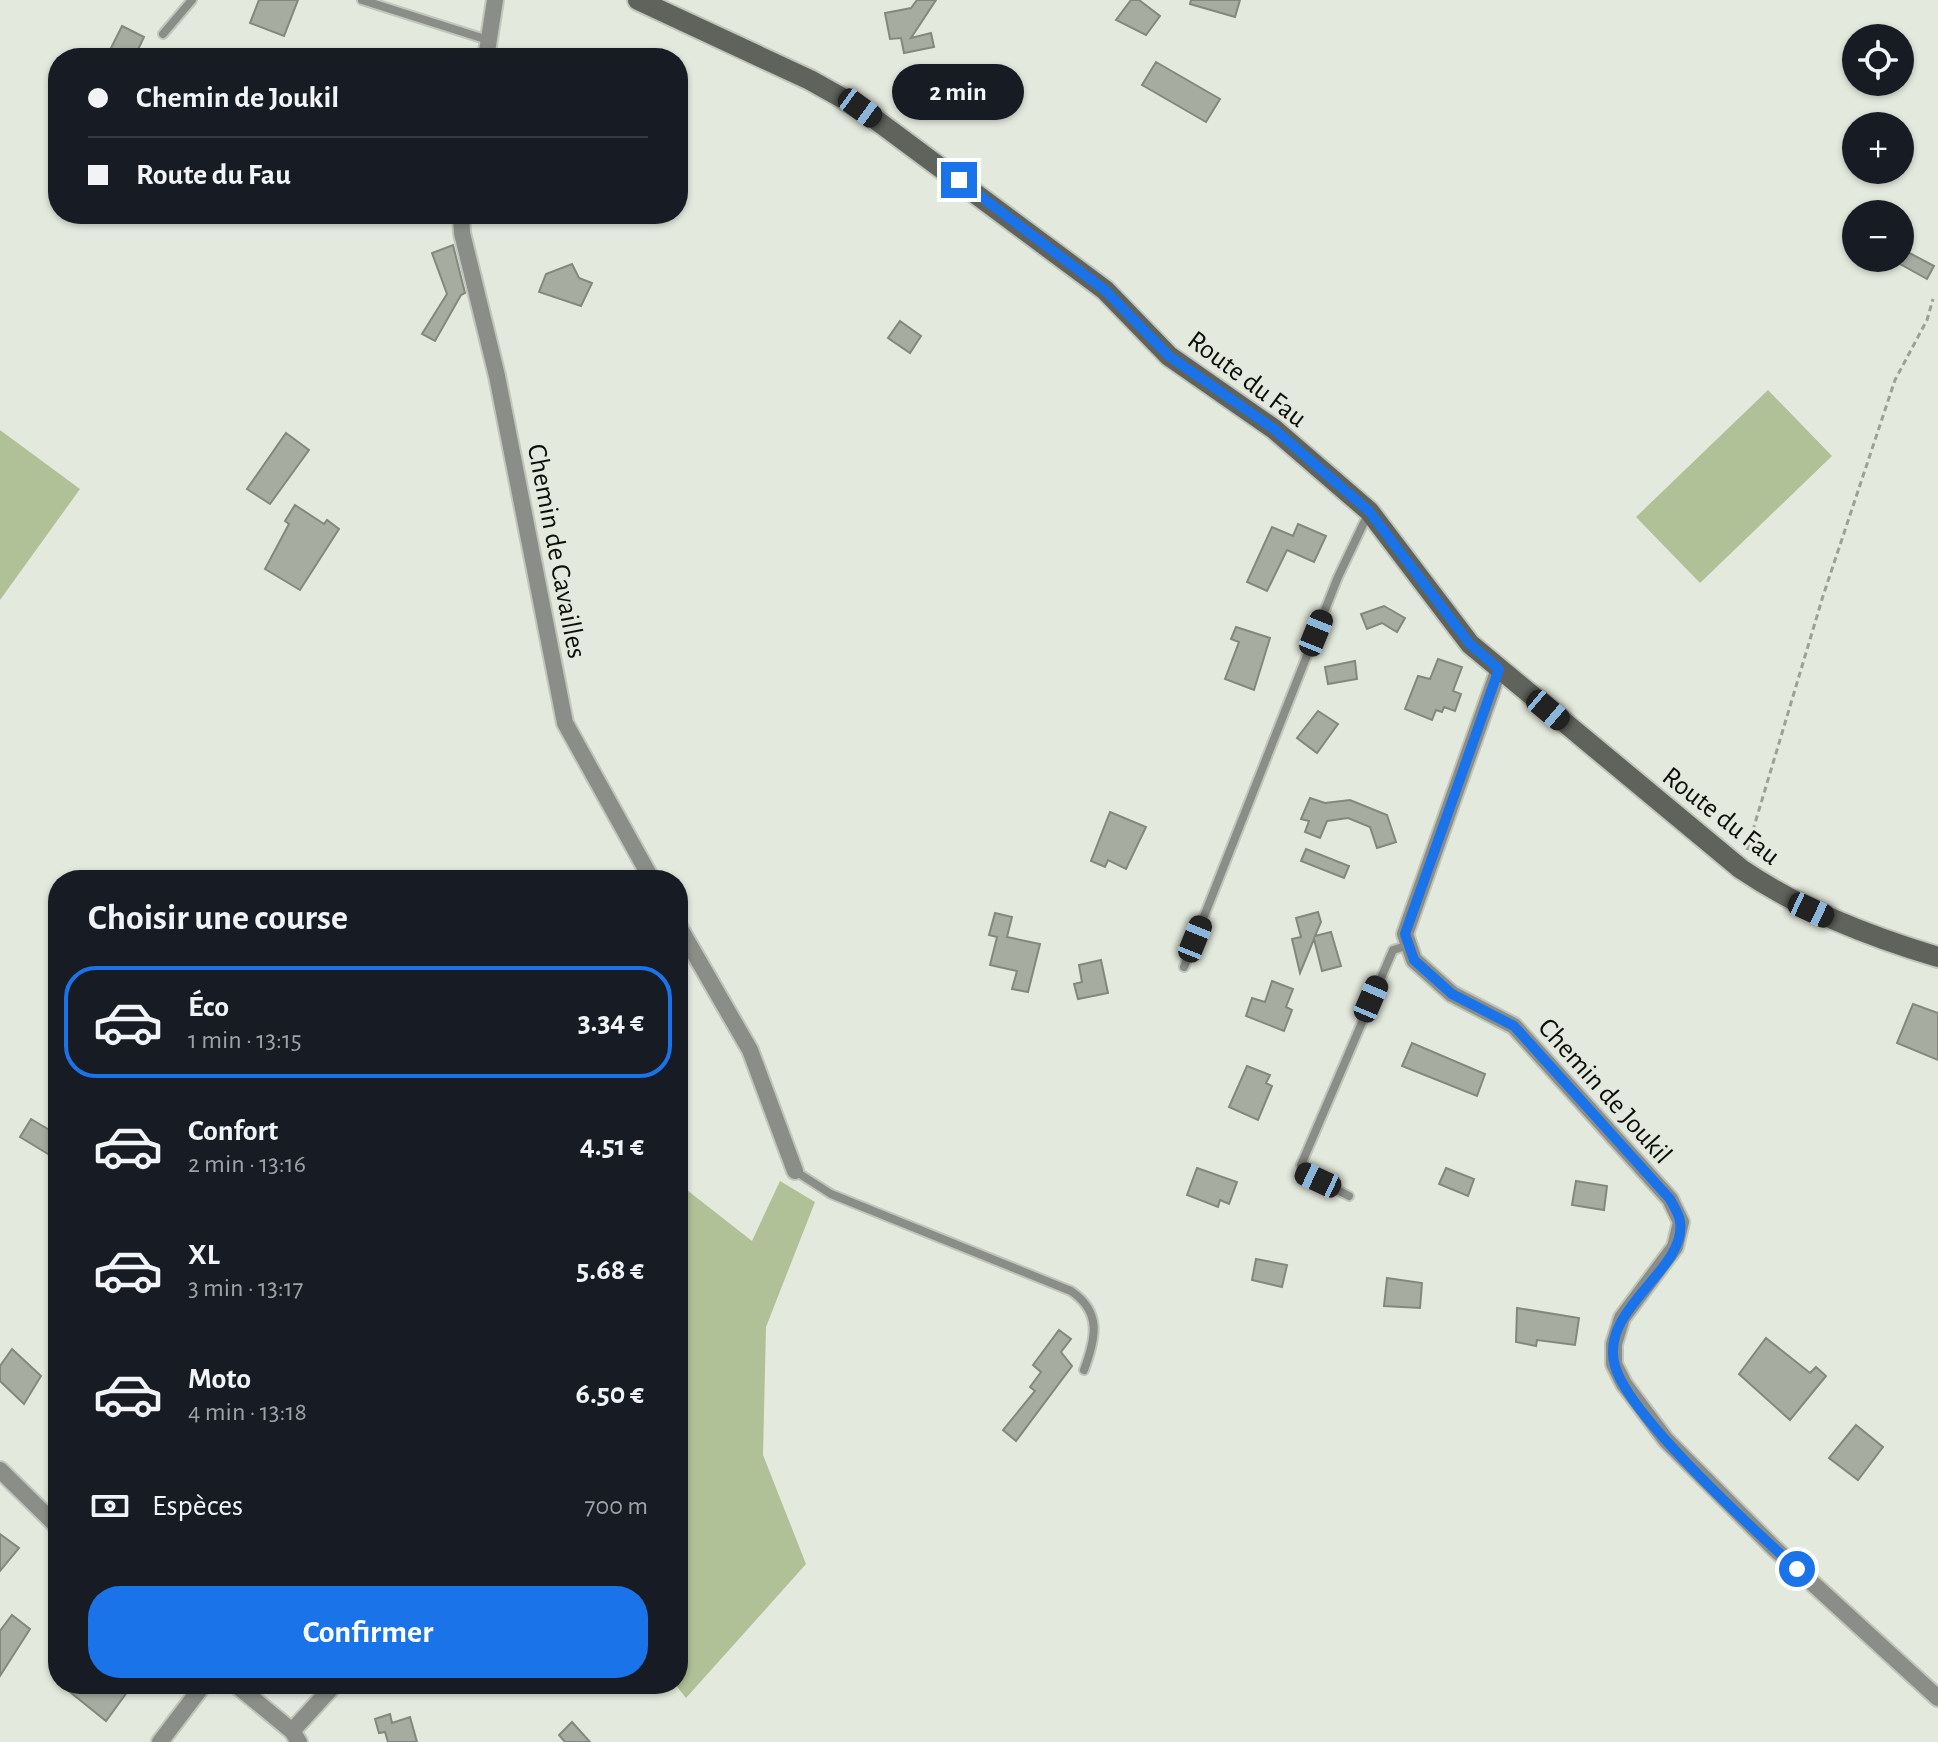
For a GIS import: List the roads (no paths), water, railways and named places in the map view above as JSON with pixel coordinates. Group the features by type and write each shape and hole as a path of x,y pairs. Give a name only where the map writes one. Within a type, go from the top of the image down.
{"street":[{"path":"487,48 495,0"},
{"name":"Route du Fau","path":"638,0 810,80 860,108 1105,290 1169,356 1274,429 1369,511 1470,644 1741,869 1783,898 1838,923 1938,957"},
{"name":"Chemin de Cavailles","path":"462,224 497,376 565,723 646,870"},
{"path":"1409,945 1405,934 1499,669"},
{"path":"688,942 750,1050 795,1171"},
{"name":"Chemin de Joukil","path":"1409,945 1414,960 1452,994 1514,1026 1670,1199 1681,1222 1675,1247 1622,1318 1614,1344 1614,1364 1624,1384 1666,1440 1774,1548 1938,1698"},
{"path":"0,1470 48,1517"},
{"path":"160,1742 196,1694"},
{"path":"247,1694 296,1736 328,1694"}],"lane":[{"path":"163,34 192,0"},
{"path":"362,0 488,40"},
{"path":"1184,967 1338,577 1369,511"},
{"path":"1349,1196 1304,1173 1301,1165 1393,950 1409,945"},
{"path":"795,1171 831,1194 1071,1291 1084,1300 1092,1311 1095,1327 1084,1370"}]}
